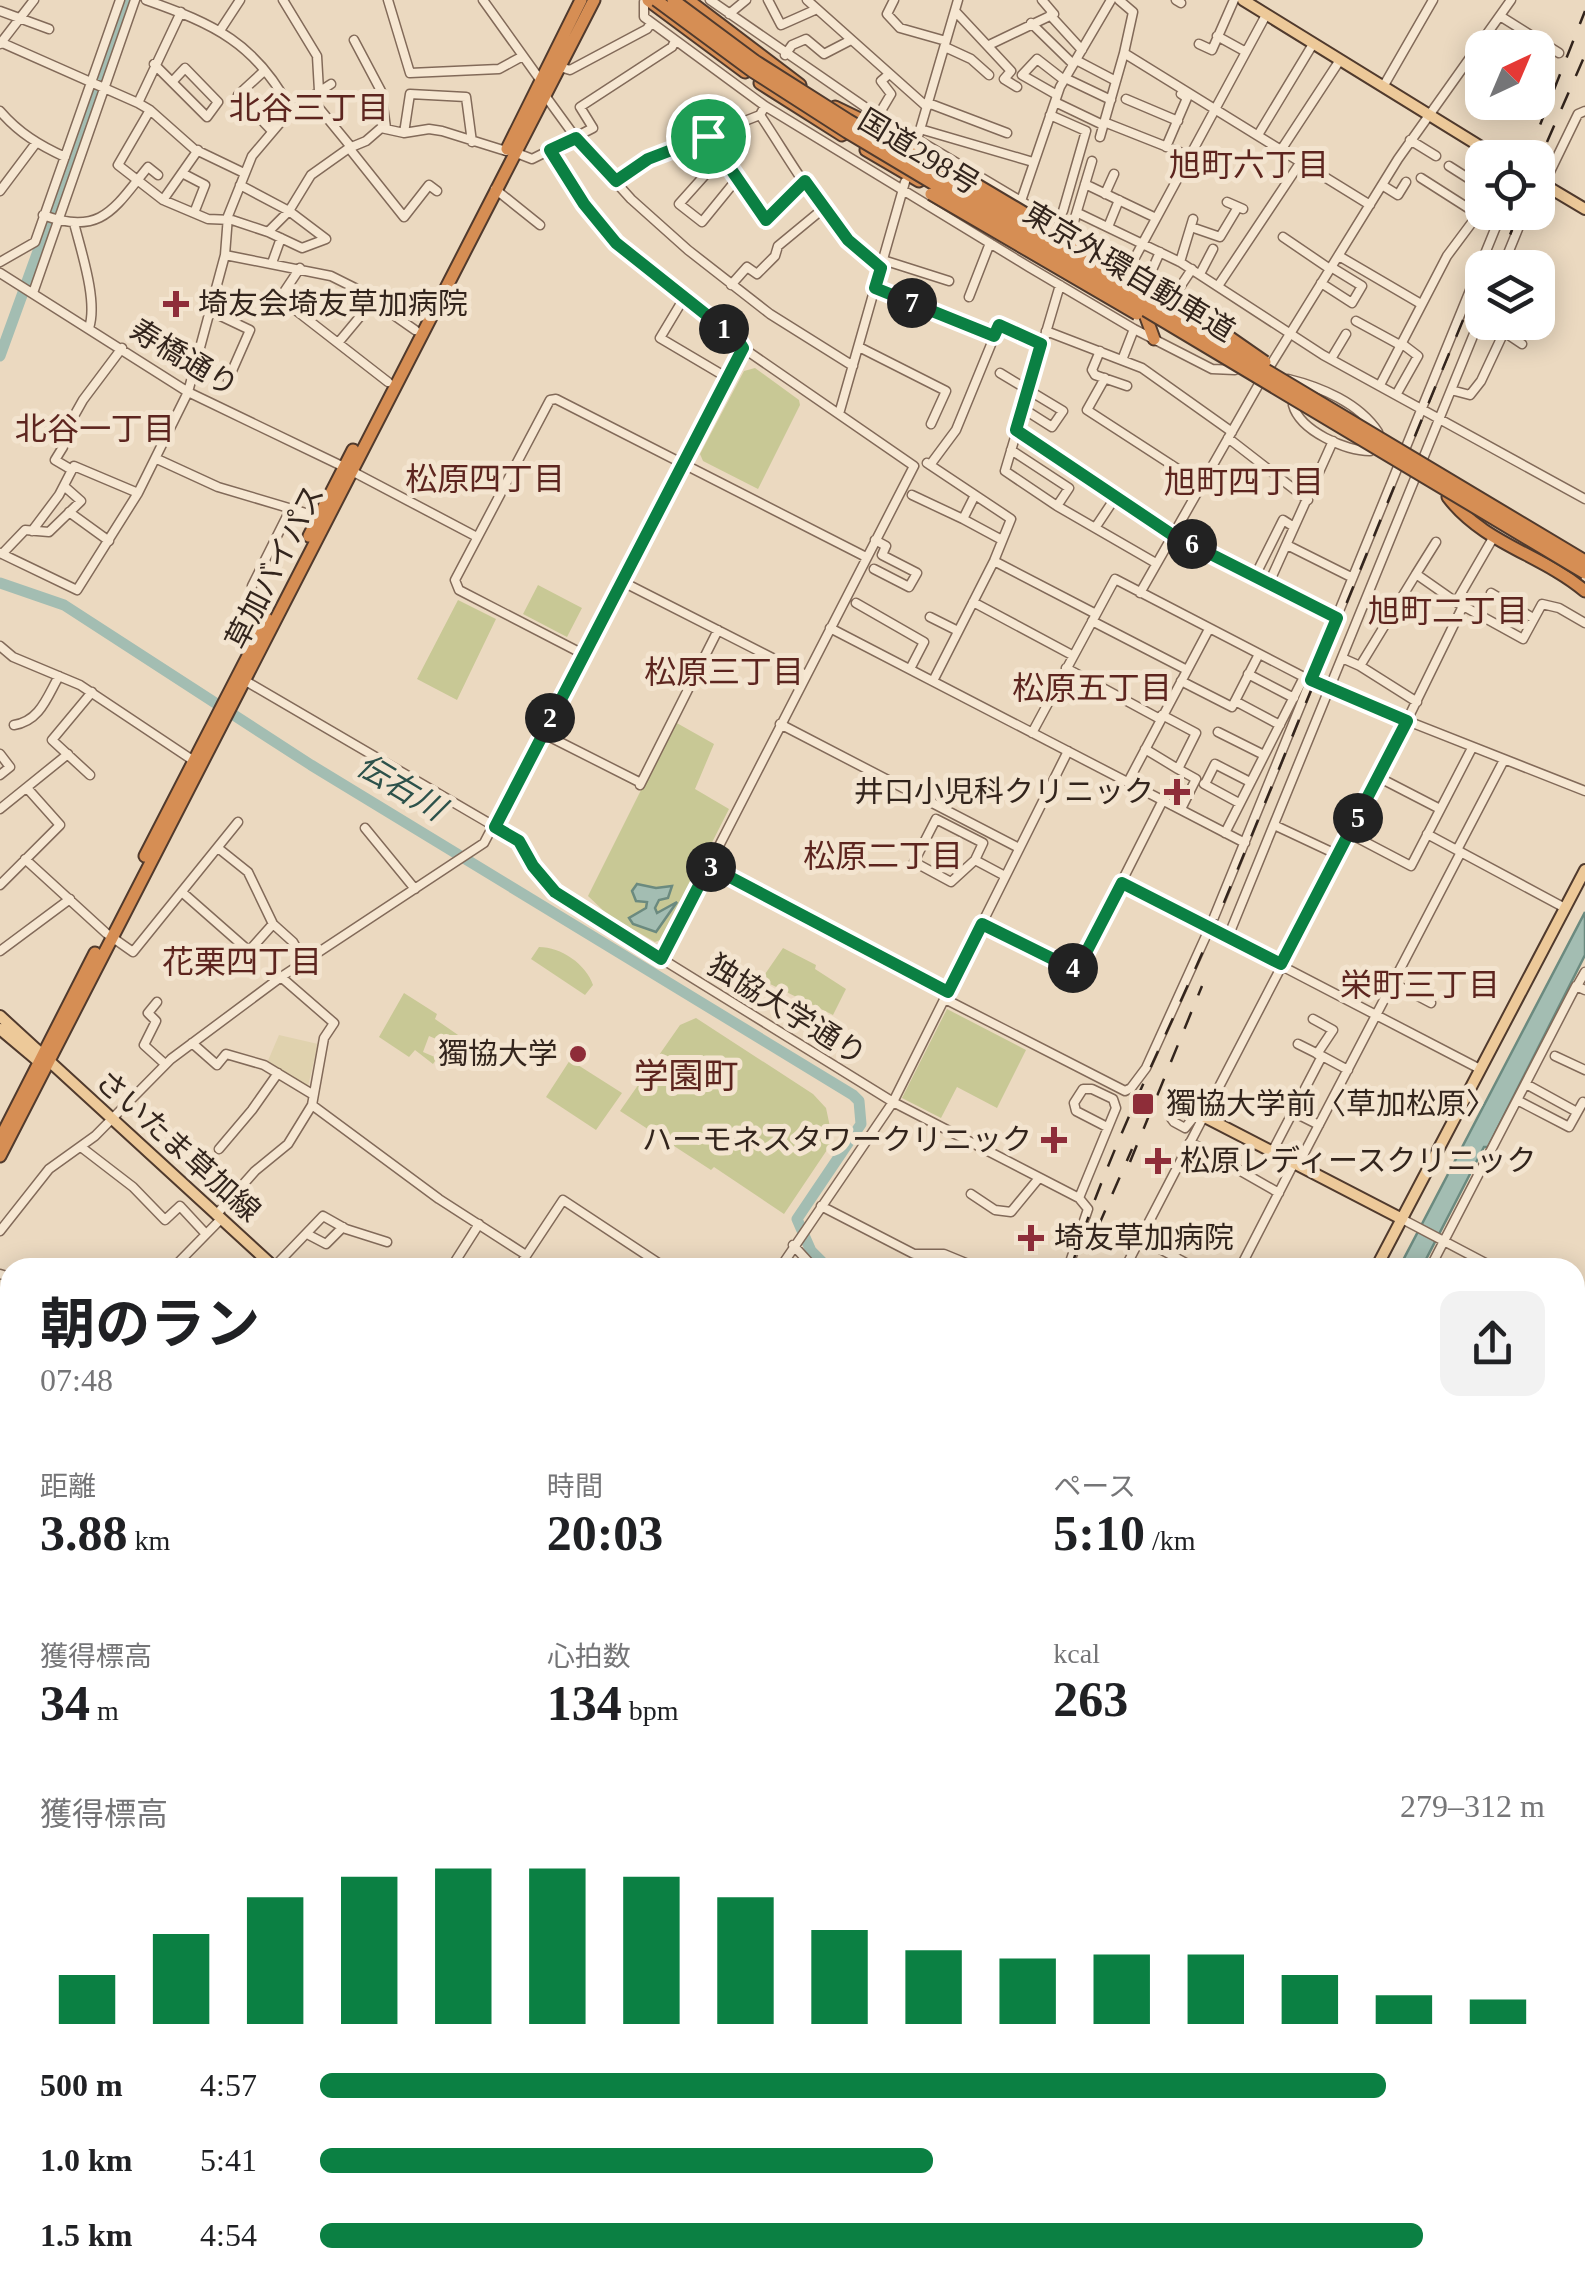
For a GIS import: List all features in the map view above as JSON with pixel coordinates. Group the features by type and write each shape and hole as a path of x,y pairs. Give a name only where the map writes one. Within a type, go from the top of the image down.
{"highway":[{"name":"草加バイパス","path":"242,678 414,330 543,88 580,0"},
{"name":"草加バイパス","path":"543,88 594,0"},
{"name":"東京外環自動車道","path":"648,0 813,111 1585,576"},
{"name":"国道298号","path":"648,0 722,60 791,104 1585,576"},
{"name":"東京外環自動車道","path":"673,0 755,61 848,120 1585,558"},
{"name":"国道298号","path":"684,0 835,107 1585,558"},
{"path":"835,107 893,135 1206,322 1371,431"},
{"name":"草加バイパス","path":"0,1139 242,678 510,152"},
{"path":"884,161 931,194 1115,304 1221,356"},
{"path":"1146,317 1154,340"},
{"path":"1448,497 1470,523 1549,566 1585,591"},
{"name":"草加バイパス","path":"109,934 194,761 226,708"},
{"name":"草加バイパス","path":"0,1156 43,1059"}],"main road":[{"path":"1243,0 1471,140"},
{"path":"1555,191 1585,208"},
{"path":"1381,1258 1585,871"},
{"name":"さいたま草加線","path":"0,1016 264,1258"},
{"name":"さいたま草加線","path":"0,1029 43,1059"},
{"path":"1195,1114 1402,1219"}],"street":[{"path":"34,0 0,43 138,103 198,150 244,172"},
{"path":"0,262 35,242 50,218 98,85 120,0"},
{"path":"31,292 65,157 136,0"},
{"path":"146,0 221,29 278,84 291,110"},
{"path":"221,29 240,0"},
{"path":"283,0 317,56 315,94 350,148 404,217 428,185 437,191"},
{"path":"388,0 410,73 499,69 521,57"},
{"path":"482,0 576,138 631,198 770,314 853,366"},
{"path":"648,0 644,18 763,110 904,187 1154,340 1212,369 1236,370"},
{"path":"710,0 916,142 1120,260 1133,262"},
{"path":"729,14 746,0"},
{"path":"768,0 781,25 817,9"},
{"path":"807,0 888,75 928,105 1007,134"},
{"path":"894,0 887,14 900,28 946,44 989,75"},
{"path":"916,142 958,0"},
{"path":"989,45 1054,14 1042,0"},
{"path":"1020,201 1056,98 1111,0"},
{"path":"1100,137 1133,12 1119,0"},
{"path":"1198,44 1212,50 1234,0"},
{"path":"1383,87 1433,0"},
{"path":"1140,593 1154,562 1259,384 1410,140 1511,0"},
{"path":"0,11 49,29"},
{"path":"955,11 1011,71 1004,79 1017,87"},
{"path":"138,103 181,12"},
{"path":"1113,298 1266,14"},
{"path":"1050,16 1082,50"},
{"path":"1500,16 1559,53"},
{"path":"559,66 570,70 652,23"},
{"path":"1032,24 1074,62 1116,81"},
{"path":"1217,36 1246,52"},
{"path":"785,55 792,45 806,39 824,54 851,40"},
{"path":"354,40 381,91 386,128"},
{"path":"268,232 289,212 311,175 386,128 404,133 429,128 532,159 593,128 580,107 672,47 675,41"},
{"path":"1258,135 1313,44"},
{"path":"1124,53 1370,206"},
{"path":"1110,100 1065,79 1036,59 1022,75 1104,124 1190,156"},
{"path":"1281,150 1340,60"},
{"path":"154,64 172,82 207,117 218,102 185,68 172,82"},
{"path":"264,70 238,95 272,131"},
{"path":"1147,74 1188,98 1166,147"},
{"path":"878,116 890,94 882,82 888,75"},
{"path":"64,486 81,501 49,532 25,530 1,554 77,590 138,493 188,392 226,255 228,219 252,156 291,110 331,84"},
{"path":"404,133 410,94 466,96 472,142"},
{"path":"1126,99 1178,120"},
{"path":"150,110 118,164 162,200 208,219 228,219 268,232 302,248 326,239 289,212 240,185"},
{"path":"616,181 648,159 763,110"},
{"path":"763,110 805,181 848,240 882,264 948,281"},
{"path":"1555,154 1578,114 1585,111"},
{"path":"0,112 36,143 65,157"},
{"path":"1050,115 1086,131 1063,211"},
{"path":"920,129 1033,162"},
{"path":"708,136 766,220 805,181"},
{"path":"1410,140 1436,156"},
{"path":"0,191 36,143"},
{"path":"162,200 198,150"},
{"path":"550,150 584,204 616,243 743,348 914,466 661,959"},
{"path":"722,156 679,204 702,222 737,179"},
{"path":"1072,231 1092,161"},
{"path":"1218,286 1300,163"},
{"path":"50,218 74,223 93,220 112,212 148,166 158,176"},
{"path":"1449,166 1465,176"},
{"path":"182,172 205,185 194,213"},
{"path":"1105,194 1114,174"},
{"path":"1421,178 1465,203"},
{"path":"1382,185 1398,195 1406,182"},
{"path":"1085,184 1156,218"},
{"path":"839,414 904,187"},
{"path":"494,189 540,225"},
{"path":"1066,199 1108,227 1180,262 1331,359 1585,499"},
{"path":"1108,227 1119,200"},
{"path":"1180,262 1192,223 1220,237 1240,208 1228,202"},
{"path":"732,285 747,266 757,274 776,256 778,246 824,208"},
{"path":"74,223 90,290 89,328"},
{"path":"1380,386 1421,304 1467,230"},
{"path":"709,866 1129,1090 1146,1068 1210,927 1307,679 1337,618 1495,230"},
{"path":"1283,237 1362,286 1352,303 1321,283"},
{"path":"272,263 281,238"},
{"path":"1088,241 1092,261"},
{"path":"969,297 990,243"},
{"path":"1156,299 1174,296 1213,248"},
{"path":"1160,252 1148,279 1227,329 1235,346"},
{"path":"226,255 300,268 346,282 414,330"},
{"path":"1339,256 1421,304"},
{"path":"300,268 280,298 388,382"},
{"path":"1042,274 1064,268"},
{"name":"寿橋通り","path":"0,274 188,392 477,537"},
{"path":"1060,285 1005,472 1154,562"},
{"path":"875,288 994,336"},
{"path":"684,298 660,338 726,377"},
{"path":"338,343 373,301"},
{"path":"210,310 250,330 228,380"},
{"path":"1356,321 1418,356 1396,396"},
{"path":"933,681 1011,519 928,464 956,430 999,325 1041,344"},
{"path":"1122,360 1134,329"},
{"path":"1046,331 1142,368 1308,500"},
{"path":"1331,359 1346,334"},
{"path":"1228,936 1474,340"},
{"path":"1452,390 1470,395 1500,340"},
{"path":"1516,340 1522,344"},
{"path":"859,347 946,390 931,424"},
{"path":"72,470 55,460 63,447 61,440 83,400 122,348"},
{"path":"0,1231 49,1169 112,1120 165,1064 304,961 476,850 495,827 743,348"},
{"path":"1100,352 1092,370 1095,376 1127,386"},
{"path":"1000,374 1063,411 1052,427 1022,408"},
{"path":"1105,378 1087,410 1202,484"},
{"path":"583,654 459,590 455,580 550,400 866,557"},
{"path":"1293,405 1301,421 1333,441 1350,451 1370,451"},
{"path":"1016,430 1171,534 1337,618"},
{"path":"1270,583 1333,441"},
{"path":"1036,466 1046,449"},
{"path":"1011,450 1070,488 1057,506"},
{"path":"156,459 218,487 319,517"},
{"path":"32,530 74,466 138,493"},
{"path":"912,494 1002,540"},
{"path":"963,519 975,495"},
{"path":"1095,528 1117,495"},
{"path":"252,586 290,510"},
{"path":"70,512 109,541"},
{"path":"1255,576 1283,520 1294,527"},
{"path":"1130,1258 1190,1142 1195,1114 1350,834 1493,538"},
{"path":"874,568 909,587 917,573 882,554 886,546 876,540"},
{"path":"1360,666 1436,542"},
{"path":"1287,545 1351,577"},
{"path":"994,560 1187,670"},
{"path":"1416,574 1459,604 1522,639 1542,604 1559,608 1585,623"},
{"path":"1032,732 1115,580 1329,690 1585,791"},
{"path":"621,581 806,675"},
{"path":"1491,594 1533,618"},
{"path":"972,602 1072,655"},
{"path":"856,603 924,642 910,669"},
{"path":"930,617 958,631"},
{"path":"830,628 1245,843"},
{"path":"1128,782 1209,629"},
{"path":"542,733 640,784 718,630"},
{"path":"0,646 13,657 92,692 194,761"},
{"path":"1181,681 1232,707 1259,654"},
{"path":"1342,658 1417,702"},
{"path":"1066,668 1196,733 1178,769"},
{"path":"1248,674 1294,698"},
{"path":"14,724 28,723 36,717 58,676"},
{"name":"独協大学通り","path":"242,678 519,841 555,892 580,904 661,959 893,1102 1079,1198"},
{"path":"1225,832 1307,679"},
{"path":"90,775 52,740 92,692"},
{"path":"1235,701 1280,725"},
{"path":"780,724 1019,848"},
{"path":"1218,732 1264,755"},
{"path":"1350,834 1411,866 1472,748"},
{"path":"1144,750 1240,803"},
{"path":"786,1258 893,1102 1068,751"},
{"path":"0,754 10,766 0,775"},
{"path":"0,809 68,754"},
{"path":"1245,1258 1393,984 1504,760"},
{"path":"1180,809 1216,764 1250,782"},
{"path":"1378,777 1440,810"},
{"path":"0,885 60,825 27,788"},
{"path":"982,924 1078,968 1163,800"},
{"path":"936,819 983,843 974,860 951,882 914,862 936,819"},
{"path":"25,859 109,934 137,952 238,822"},
{"path":"1274,825 1338,855"},
{"path":"365,828 416,889"},
{"path":"1427,834 1566,908"},
{"path":"218,848 248,872 273,924 293,942 304,961"},
{"path":"974,860 1005,876"},
{"path":"1122,883 1480,1069"},
{"path":"183,893 248,950 273,924"},
{"path":"0,950 70,899"},
{"path":"1435,1258 1517,1100 1581,988 1585,972"},
{"path":"182,1258 255,1171 288,1144 312,1100 324,1038 334,1027 334,1020 281,977"},
{"path":"1393,984 1431,1003"},
{"path":"157,1002 148,1012 156,1024 144,1046 165,1064"},
{"path":"1272,1152 1333,1030 1314,1019"},
{"path":"192,1044 217,1065 226,1054 278,1073 526,1255"},
{"path":"1298,1044 1348,1070"},
{"path":"1555,1056 1585,1070"},
{"path":"220,1149 278,1073"},
{"path":"1526,1084 1577,1112"},
{"path":"1071,1258 1088,1209 1079,1198 1099,1145 1107,1127 1116,1103 1092,1089 1084,1089 1074,1107 1107,1127"},
{"path":"1517,1100 1569,1128 1585,1104"},
{"path":"1293,1112 1319,1125"},
{"path":"1093,1121 1099,1145"},
{"path":"1190,1142 1279,1193"},
{"path":"81,1147 140,1194 165,1220 180,1206 205,1233"},
{"path":"971,1194 995,1210 1011,1212 1039,1178"},
{"path":"524,1258 563,1200 651,1258"},
{"path":"821,1206 914,1254 944,1254 954,1258"},
{"path":"283,1258 324,1216 386,1242"},
{"path":"1402,1219 1477,1258"},
{"path":"457,1258 479,1224"},
{"path":"307,1234 326,1244 343,1227"},
{"path":"1140,1238 1177,1258"},
{"path":"794,1244 806,1258"}],"shaded area":[{"path":"637,884 672,886 668,898 659,900 657,913 677,902 656,932 633,924 629,918 646,908 647,902 636,901 632,891"},
{"path":"1585,912 1585,955 1488,1147 1484,1147 1427,1258 1404,1258"},
{"path":"279,1035 318,1044 308,1086 267,1063"}],"green space":[{"path":"755,368 799,400 800,405 758,489 703,461 700,454 744,371"},
{"path":"538,585 582,608 567,637 523,614"},
{"path":"458,600 496,619 457,700 417,679"},
{"path":"675,722 714,744 695,789 729,809 663,939 655,942 608,915 588,896"},
{"path":"539,947 564,953 579,964 593,985 585,995 531,959"},
{"path":"783,948 816,965 815,969 846,989 833,1015 766,982 763,977"},
{"path":"404,993 437,1014 435,1019 461,1037 455,1047 429,1036 423,1052 437,1058 433,1064 415,1050 409,1057 379,1037"},
{"path":"947,1009 1026,1050 997,1108 957,1087 941,1118 902,1098"},
{"path":"696,1018 813,1094 826,1108 833,1141 784,1214 620,1111 680,1025"},
{"path":"570,1060 622,1093 596,1130 546,1097"}],"waterway":[{"name":"伝右川","path":"0,356 129,0"},
{"name":"伝右川","path":"0,583 64,605 311,765 853,1095 859,1101 861,1124 797,1219 818,1258"}],"railway":[{"path":"1534,140 1585,11"},
{"path":"1548,140 1585,55"},
{"path":"1504,250 1512,230"},
{"path":"1074,1258 1122,1132 1220,912 1465,316"},
{"path":"1130,1162 1202,986"},
{"path":"1098,1227 1132,1149"}],"place":[{"name":"埼友会埼友草加病院","path":"176,304"},
{"name":"井口小児科クリニック","path":"1177,792"},
{"name":"獨協大学","path":"578,1054"},
{"name":"獨協大学前〈草加松原〉","path":"1143,1104"},
{"name":"ハーモネスタワークリニック","path":"1054,1140"},
{"name":"松原レディースクリニック","path":"1158,1161"},
{"name":"埼友草加病院","path":"1031,1238"}],"district":[{"name":"北谷三丁目","path":"309,108"},
{"name":"旭町六丁目","path":"1249,165"},
{"name":"北谷一丁目","path":"95,429"},
{"name":"松原四丁目","path":"485,479"},
{"name":"旭町四丁目","path":"1244,482"},
{"name":"旭町二丁目","path":"1448,611"},
{"name":"松原三丁目","path":"724,672"},
{"name":"松原五丁目","path":"1092,688"},
{"name":"松原二丁目","path":"883,856"},
{"name":"花栗四丁目","path":"242,962"},
{"name":"栄町三丁目","path":"1420,985"},
{"name":"学園町","path":"686,1076"}],"route":[{"path":"708,136 766,220 805,181 848,240 881,268 875,288 994,336 999,325 1041,344 1016,430 1171,534 1337,618 1311,680 1407,721 1281,964 1122,883 1078,968 982,924 948,992 709,866 661,959 555,892 519,841 495,827 743,348 616,243 584,204 550,150 576,138 616,181 648,159 708,136"}]}
